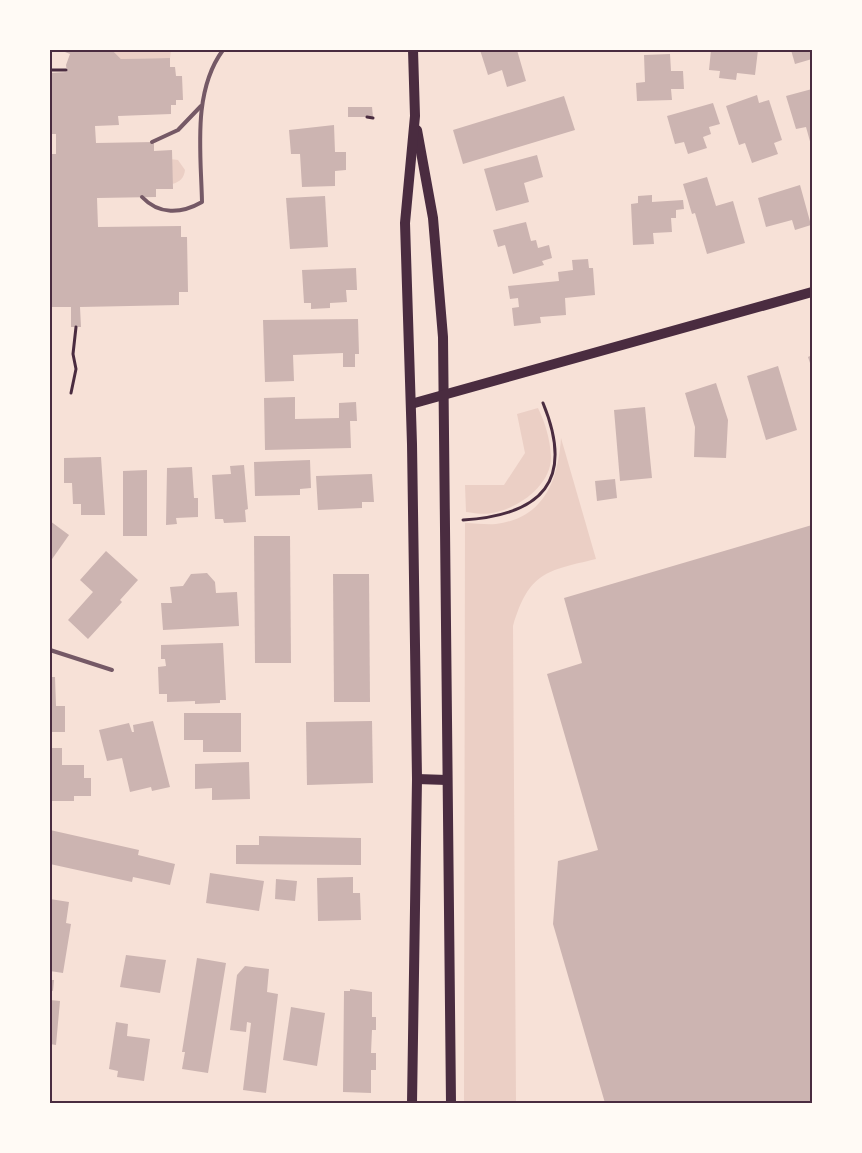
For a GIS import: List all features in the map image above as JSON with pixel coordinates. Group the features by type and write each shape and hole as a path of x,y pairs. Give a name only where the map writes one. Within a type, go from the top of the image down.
{"main road":[{"path":"412,1103 417,779 411,404 405,223 415,116 413,50"},
{"path":"415,116 433,218 443,337 447,780 451,919 451,1103"},
{"path":"411,404 812,292"},
{"path":"417,779 447,780"}],"lane":[{"path":"142,197 150,206 163,211 190,209 202,202 202,96 218,57 223,50"},
{"path":"152,142 178,130 202,105"},
{"path":"50,650 112,670"}],"path":[{"path":"50,70 66,70"},
{"path":"366,117 373,118"},
{"path":"71,393 76,369 73,354 76,327"},
{"path":"463,520 492,518 521,509 537,497 549,482 556,462 555,436 543,403"}],"shaded area":[{"path":"112,50 171,50 170,58 121,59"},
{"path":"170,159 178,160 185,170 181,179 172,184"},
{"path":"538,408 547,431 551,456 550,467 540,486 522,501 502,511 486,514 466,512 465,485 504,485 525,453 517,414"},
{"path":"561,438 596,559 552,571 533,584 519,608 513,626 516,1103 464,1103 465,523 496,524 512,520 526,514 537,505 552,483"}],"building":[{"path":"60,50 112,50 121,59 170,58 170,67 175,67 176,76 182,76 183,100 176,100 176,105 171,105 171,114 118,116 119,125 95,126 96,143 154,142 154,151 172,150 173,189 156,189 156,197 97,198 98,227 181,226 181,237 187,237 188,292 179,292 179,305 80,307 81,327 71,327 71,307 50,307 50,154 56,154 56,134 50,134 50,73 67,72 66,65 70,54"},
{"path":"480,50 517,50 526,81 507,87 502,70 488,75"},
{"path":"711,50 758,50 755,75 737,73 736,80 719,78 720,71 709,70"},
{"path":"791,50 812,50 812,59 795,64"},
{"path":"670,54 671,71 683,71 684,89 671,89 672,100 637,101 636,83 645,82 644,55"},
{"path":"812,89 811,145 806,127 796,129 786,96"},
{"path":"757,95 759,103 769,100 782,140 774,143 778,154 752,163 745,143 739,145 726,106"},
{"path":"564,96 575,130 463,164 453,130"},
{"path":"713,103 720,124 709,127 711,134 703,137 707,148 688,154 684,142 675,144 667,116"},
{"path":"348,107 372,107 373,117 348,117"},
{"path":"334,125 335,152 346,152 346,170 335,171 335,186 302,187 300,154 291,154 289,130"},
{"path":"537,155 543,177 524,183 529,202 496,211 484,169"},
{"path":"707,177 716,206 733,201 745,243 707,254 695,213 692,214 683,184"},
{"path":"800,185 811,225 795,230 792,220 766,227 758,198"},
{"path":"652,195 652,202 683,200 684,209 676,210 676,218 671,218 672,232 653,233 654,244 633,245 631,204 638,203 638,196"},
{"path":"325,196 328,247 290,249 286,198"},
{"path":"526,222 531,241 536,240 538,248 549,245 552,258 542,261 544,265 513,274 505,245 498,247 493,230"},
{"path":"588,259 589,268 593,268 595,295 565,298 566,315 540,317 541,323 514,326 512,308 519,307 518,298 510,299 508,286 559,281 558,272 573,270 572,260"},
{"path":"356,268 357,290 346,290 347,302 330,303 330,308 311,309 311,303 304,303 302,270"},
{"path":"358,319 359,354 355,354 355,367 343,367 343,353 293,355 294,381 265,382 263,320"},
{"path":"812,355 812,369 808,357"},
{"path":"778,366 797,430 766,440 747,376"},
{"path":"716,383 728,420 726,458 694,457 695,427 685,393"},
{"path":"295,397 295,419 339,418 339,403 356,402 357,421 350,421 351,448 265,450 264,398"},
{"path":"645,407 652,478 620,481 614,410"},
{"path":"101,457 105,515 81,515 81,504 73,504 72,483 64,483 64,458"},
{"path":"310,460 311,488 300,489 300,495 255,496 254,462"},
{"path":"244,465 248,509 245,510 246,522 224,523 223,519 215,519 212,475 231,474 230,466"},
{"path":"192,467 194,498 198,498 198,517 176,518 177,524 166,525 167,468"},
{"path":"147,470 147,536 123,536 123,471"},
{"path":"372,474 374,502 362,502 362,508 318,510 316,476"},
{"path":"615,479 617,498 597,501 595,481"},
{"path":"50,521 69,535 50,562"},
{"path":"812,525 812,1103 605,1103 553,924 558,861 598,850 547,674 582,663 564,598"},
{"path":"254,536 290,536 291,663 255,663"},
{"path":"106,551 138,580 120,600 122,602 88,639 68,620 93,592 80,580"},
{"path":"207,573 215,582 216,593 237,592 239,626 163,630 161,603 172,603 170,587 183,586 191,574"},
{"path":"333,574 369,574 370,702 334,702"},
{"path":"223,643 226,700 220,700 220,703 195,704 195,701 167,702 167,694 159,694 158,667 166,666 165,659 161,659 161,645"},
{"path":"50,677 55,677 56,706 65,706 65,732 50,732"},
{"path":"184,713 241,713 241,752 203,752 203,740 184,740"},
{"path":"153,721 170,787 152,791 151,787 130,792 122,758 107,761 99,730 129,723 132,732 134,732 133,725"},
{"path":"372,721 373,783 307,785 306,722"},
{"path":"50,748 62,748 62,765 84,765 84,778 91,778 91,796 74,796 74,801 50,801"},
{"path":"249,762 250,799 212,800 212,788 195,789 195,764"},
{"path":"50,830 139,850 138,855 175,864 170,885 133,877 132,882 50,864"},
{"path":"259,836 361,838 361,865 236,864 236,845 259,845"},
{"path":"210,873 264,881 259,911 206,903"},
{"path":"353,877 353,893 360,893 361,920 318,921 317,878"},
{"path":"276,879 297,881 295,901 275,899"},
{"path":"50,899 69,902 66,923 71,924 63,973 50,971"},
{"path":"126,955 166,960 160,993 120,987"},
{"path":"197,958 226,963 208,1073 182,1069 185,1052 182,1052"},
{"path":"245,966 269,969 267,992 278,994 266,1093 243,1090 251,1023 247,1022 246,1032 230,1030 237,975"},
{"path":"50,980 54,980 53,991 50,990"},
{"path":"350,989 372,992 372,1017 376,1017 376,1030 372,1030 371,1053 376,1053 376,1070 371,1070 371,1093 343,1092 344,991 350,991"},
{"path":"50,1000 60,1001 56,1045 50,1044"},
{"path":"291,1007 325,1013 317,1066 283,1060"},
{"path":"116,1022 128,1024 127,1036 150,1039 144,1081 117,1077 118,1071 109,1069"}]}
